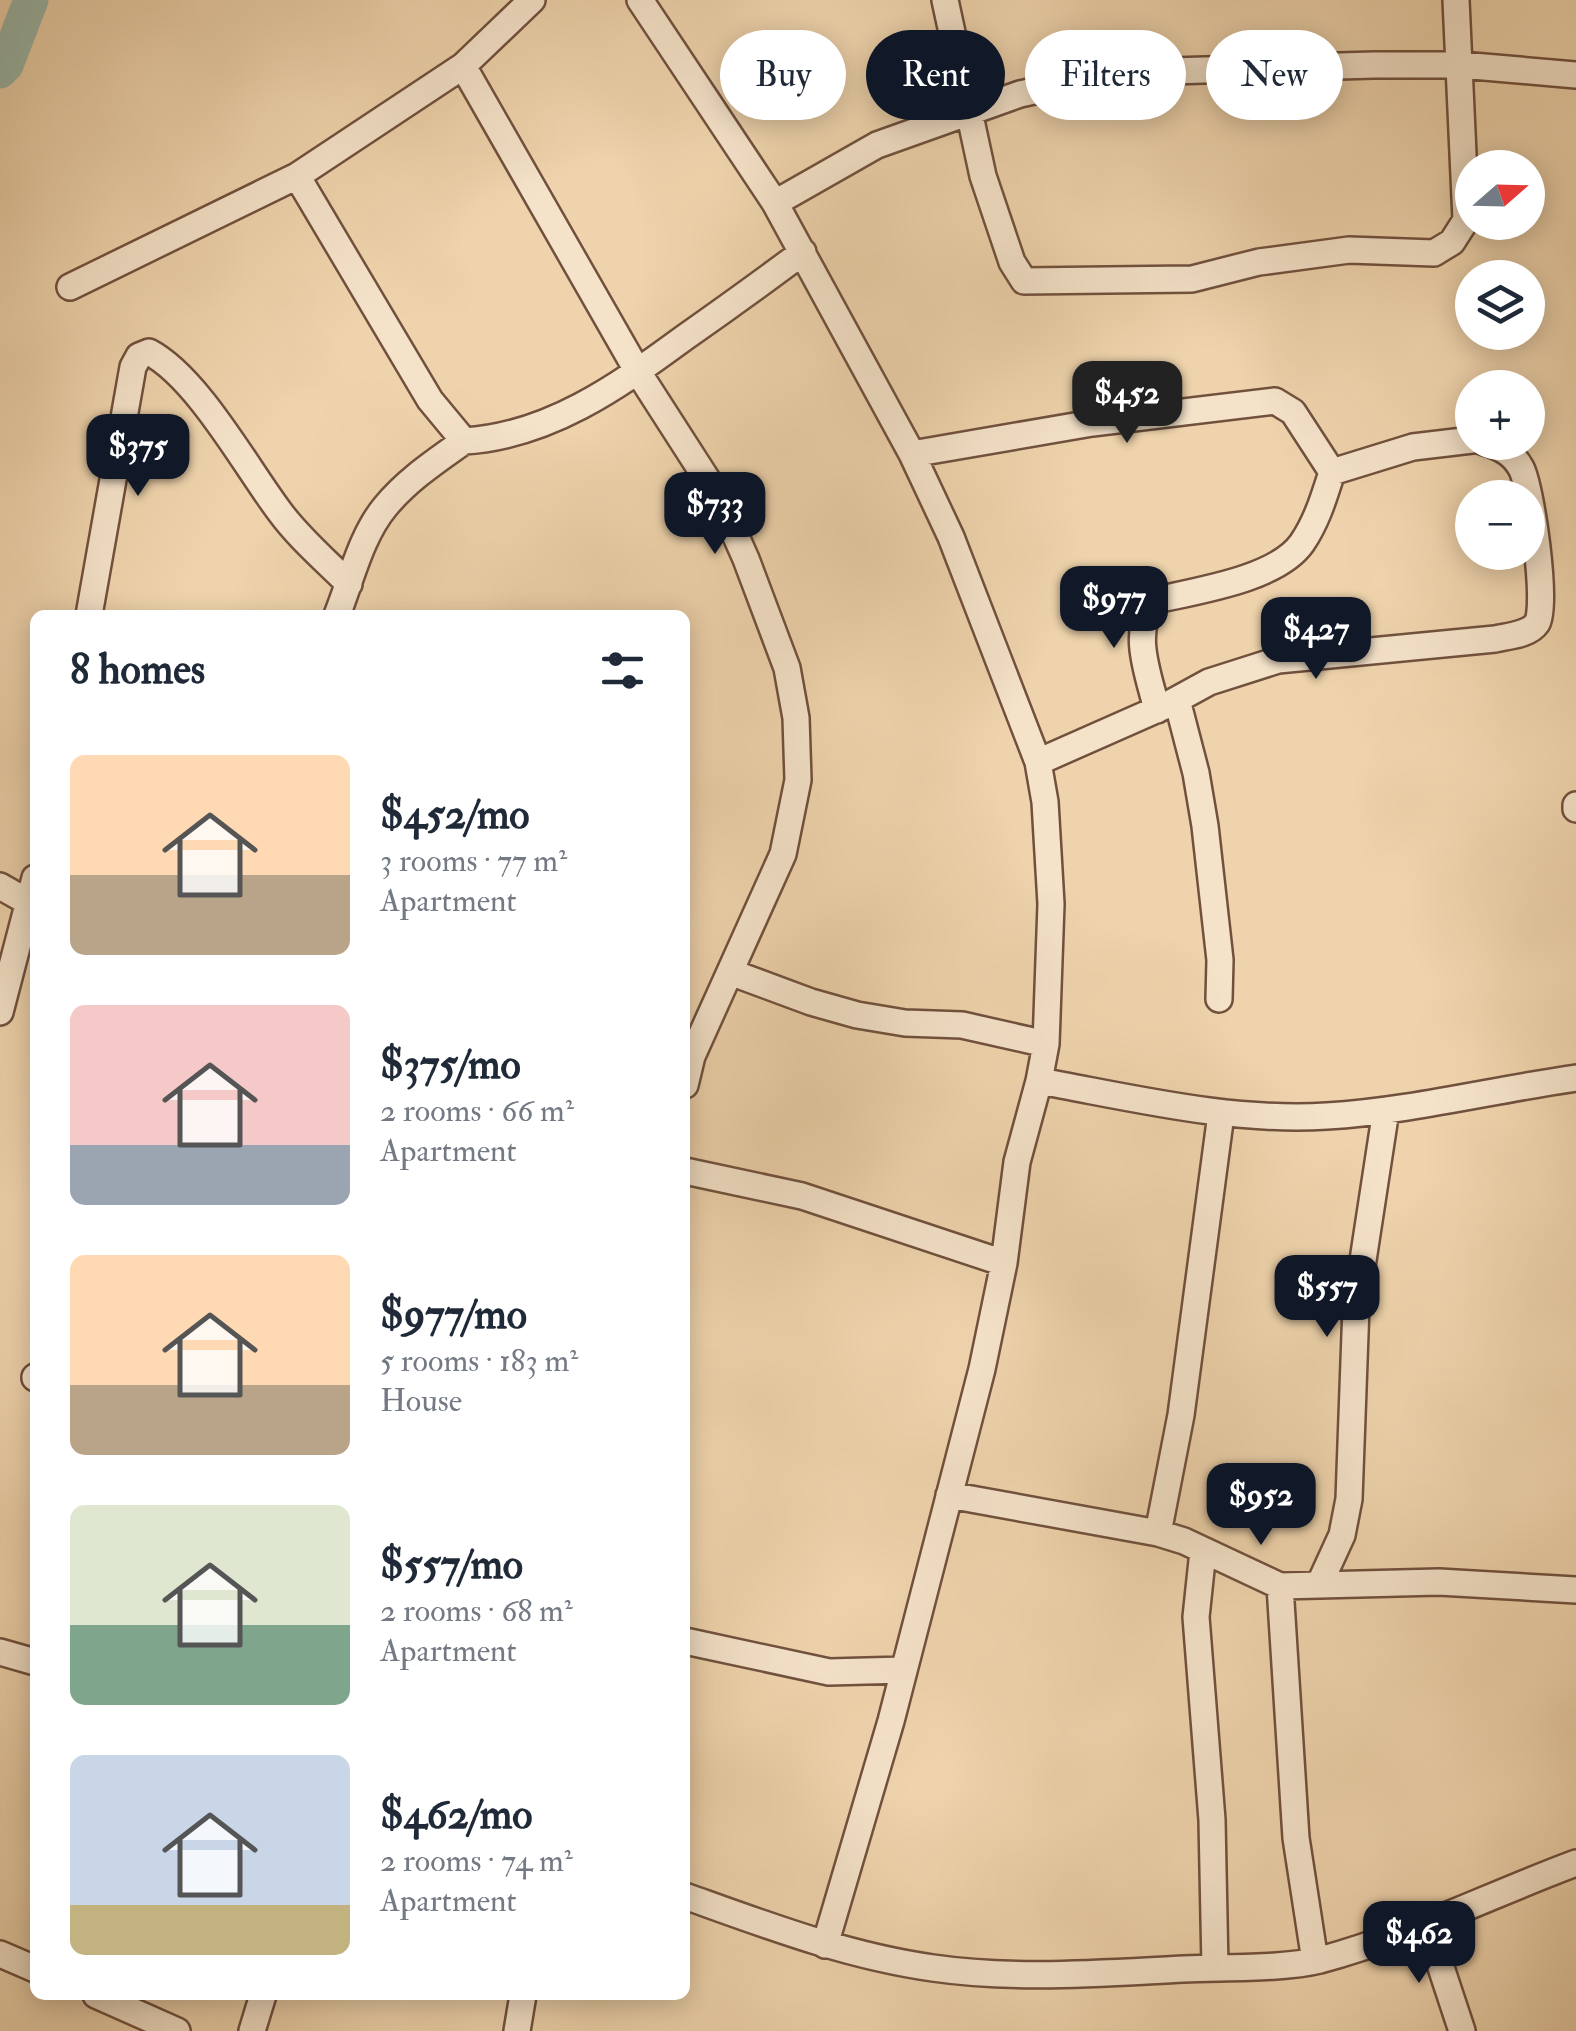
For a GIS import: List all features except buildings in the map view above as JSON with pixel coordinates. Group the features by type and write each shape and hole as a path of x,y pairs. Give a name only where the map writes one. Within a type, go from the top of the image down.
{"street":[{"path":"70,287 297,176 463,66 532,0"},
{"path":"640,0 803,252 912,454 951,537 1038,762 1045,802 1051,904 1046,1044 1039,1082 1017,1162 1004,1263 982,1369 904,1670 825,1945"},
{"path":"945,0 952,30"},
{"path":"973,120 983,176 1012,262 1024,281 1192,278 1259,262 1348,250 1434,253 1452,242 1466,220 1456,0"},
{"path":"1005,100 1062,84 1171,70 1461,64 1576,75"},
{"path":"463,66 638,372 719,498 787,668 796,718 798,780 782,854 690,1064"},
{"path":"774,204 877,146 948,120"},
{"path":"297,176 430,400 464,441"},
{"path":"339,610 383,509 413,478 464,441 494,439 539,426 596,399 803,252"},
{"path":"90,610 133,368 138,356 149,352 159,357 200,400 282,516 349,584"},
{"path":"912,454 1092,423 1275,402 1292,412 1332,472"},
{"path":"1332,472 1413,447 1455,442"},
{"path":"1038,762 1167,705 1209,682 1278,660 1495,639 1529,631 1539,621 1542,602 1539,558 1522,470 1513,460"},
{"path":"1220,999 1220,960 1196,773 1140,641 1142,619 1152,601 1276,567 1300,547 1320,511 1332,472"},
{"path":"0,886 30,904"},
{"path":"0,1012 30,912"},
{"path":"730,972 856,1014 905,1023 962,1025 1046,1044"},
{"path":"1039,1082 1221,1114 1325,1116 1386,1110 1576,1078"},
{"path":"1320,1583 1342,1535 1349,1499 1356,1306 1386,1110"},
{"path":"1158,1534 1181,1414 1221,1114"},
{"path":"690,1171 802,1196 1004,1263"},
{"path":"949,1495 1184,1541 1280,1586 1439,1582 1576,1590"},
{"path":"1204,1551 1196,1617 1212,1820 1215,1968"},
{"path":"1280,1586 1296,1838 1314,1961"},
{"path":"690,1642 829,1672 904,1670"},
{"path":"0,1652 30,1661"},
{"path":"690,1898 825,1945 936,1969 1074,1974 1314,1961 1427,1924 1576,1863"},
{"path":"1427,1924 1462,2031"},
{"path":"0,1954 30,1967"},
{"path":"107,2000 177,2031"},
{"path":"252,2031 261,2000"},
{"path":"517,2031 521,2000"}],"waterway":[{"path":"0,71 6,65 31,0"}]}
